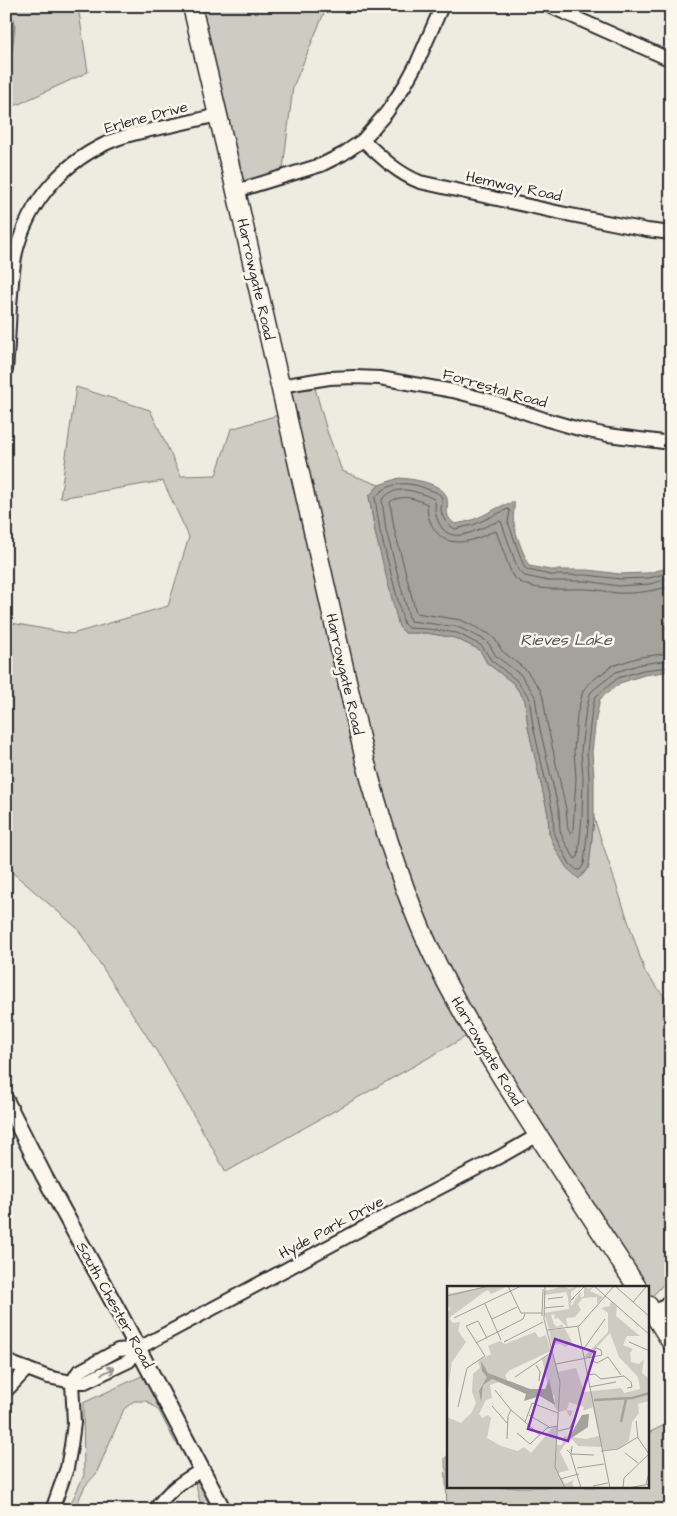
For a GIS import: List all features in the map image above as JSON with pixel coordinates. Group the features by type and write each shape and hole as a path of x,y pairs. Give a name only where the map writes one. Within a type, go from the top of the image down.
{"main road":[{"name":"Harrowgate Road","path":"192,6 236,191 365,760 378,808 402,879 430,949 456,1002 538,1135 636,1286"},
{"path":"651,1310 671,1342"}],"street":[{"path":"236,191 322,165 343,154 363,140 387,112 405,85 417,64 442,6"},
{"path":"549,6 671,60"},
{"name":"Erlene Drive","path":"6,370 12,274 16,252 32,211 51,183 79,159 115,139 218,115"},
{"name":"Hemway Road","path":"363,140 393,168 420,182 562,213 671,233"},
{"name":"Forrestal Road","path":"280,386 329,378 380,378 462,393 580,429 608,435 671,443"},
{"name":"South Chester Road","path":"6,1101 9,1120 44,1176 138,1348 223,1510"},
{"name":"Hyde Park Drive","path":"6,1361 48,1377 72,1382 85,1382 129,1361 138,1348 502,1156 538,1135"},
{"path":"651,1310 671,1299"},
{"path":"6,1392 27,1369"},
{"path":"52,1510 67,1468 72,1446 74,1423 72,1382"},
{"path":"156,1510 184,1480 202,1470"}],"shaded area":[{"path":"6,6 78,6 88,72 6,110"},
{"path":"192,6 327,6 293,87 282,177 236,191"},
{"path":"313,381 327,431 342,471 379,485 369,497 375,532 400,627 405,633 427,633 455,638 480,650 487,663 513,683 525,700 528,727 548,814 549,833 589,867 594,818 645,972 671,1005 671,1276 650,1299 650,1286 636,1286 484,1049 402,879 280,386"},
{"path":"76,387 150,410 181,476 216,475 231,429 278,415 347,724 372,803 467,1036 226,1172 161,1058 77,928 6,867 6,622 72,634 168,606 189,537 163,481 60,498"},
{"path":"146,1374 182,1444 178,1445 175,1442 159,1411 147,1401 134,1401 124,1409 96,1474 85,1486 74,1510 68,1510 84,1475 83,1403"},
{"path":"671,1422 671,1510 445,1510 447,1507 445,1458 447,1457 447,1488 650,1488 650,1432"},
{"path":"196,1467 218,1510 202,1510 193,1473"}],"water":[{"path":"6,6 9,6 15,26 10,68 6,77"},
{"name":"Rieves Lake","path":"399,478 427,483 440,489 447,499 449,518 455,524 483,516 503,505 514,502 513,518 515,528 529,566 550,570 588,570 620,574 648,573 671,567 671,671 644,675 620,683 600,699 592,752 594,818 589,867 579,879 566,867 549,833 548,814 528,727 525,700 513,683 487,663 480,650 455,638 427,633 405,633 399,627 375,532 369,496 379,485"}]}
